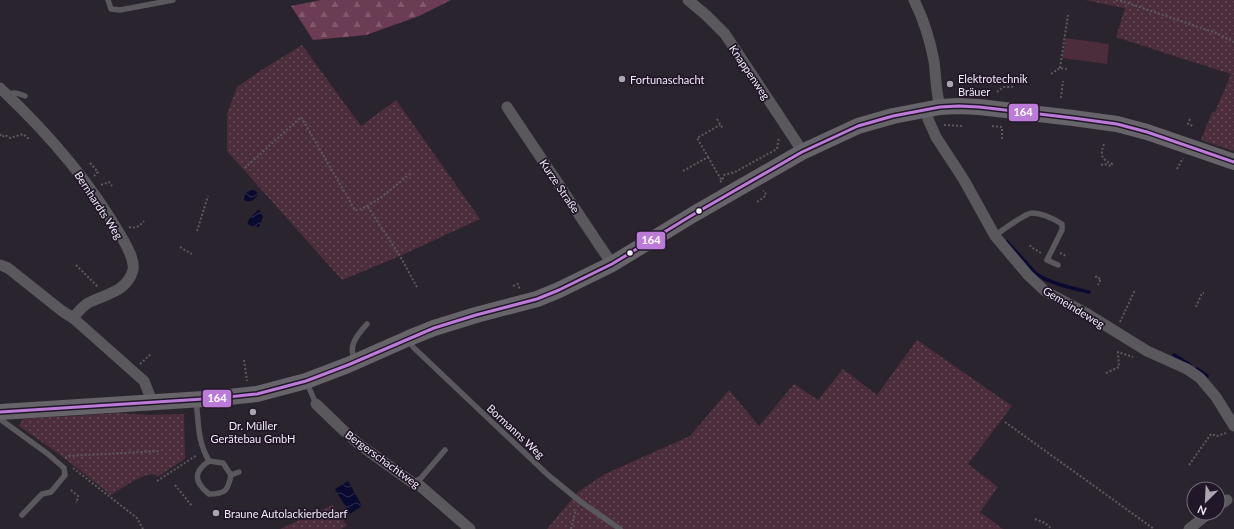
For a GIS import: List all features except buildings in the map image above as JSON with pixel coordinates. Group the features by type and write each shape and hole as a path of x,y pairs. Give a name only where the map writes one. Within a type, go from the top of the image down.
{"main road":[{"path":"0,412 196,400 256,394 306,381 409,338 453,322 537,299 573,284 612,264 694,214 802,152 858,126 893,116 933,108 979,107 1118,124 1154,134 1234,162"}],"street":[{"name":"Knappenweg","path":"688,0 725,34 795,139 802,152"},
{"name":"Gemeindeweg","path":"914,0 928,33 934,60 938,100 928,119 936,137 964,180 995,236 1028,275 1045,291 1084,312 1147,350 1187,368 1200,378 1216,397 1234,426"},
{"name":"Bernhardts Weg","path":"4,92 62,152 83,177 110,216 130,254 133,269 128,280 118,291 87,304 73,318"},
{"name":"Kurze Straße","path":"507,107 612,264"},
{"path":"0,264 8,268 73,318 144,381 151,403"},
{"name":"Bergerschachtweg","path":"316,404 360,445 413,483 419,485 470,529"},
{"path":"1189,529 1199,521"}],"lane":[{"path":"108,0 111,9 120,10 173,0"},
{"path":"4,92 16,93 25,96"},
{"path":"995,236 1025,215 1032,213 1052,218 1062,224 1062,230 1047,260 1058,265"},
{"path":"355,361 352,354 353,343 358,334 367,324"},
{"name":"Bormanns Weg","path":"409,338 413,347 417,351 548,475 581,502 620,529"},
{"name":"Bergerschachtweg","path":"306,381 316,404"},
{"path":"196,400 198,435 203,451 209,461"},
{"path":"0,419 48,454 64,468 65,475 51,492 42,494 22,515"},
{"path":"413,483 421,478 445,450"},
{"path":"209,461 223,463 231,475 229,486 220,494 208,494 200,486 197,475 201,467 209,461"},
{"path":"231,475 239,472"}],"path":[{"path":"1116,0 1210,30 1234,42"},
{"path":"1060,68 1068,15"},
{"path":"1051,74 1060,68 1067,69"},
{"path":"1061,98 1063,81"},
{"path":"997,92 1003,87 1012,87 1012,84"},
{"path":"245,168 301,117 355,210 359,211 368,207 411,173"},
{"path":"717,119 723,129"},
{"path":"1190,120 1188,124 1193,126"},
{"path":"720,124 696,138 722,181"},
{"path":"944,125 962,126"},
{"path":"992,126 1002,127 1002,140"},
{"path":"716,185 722,181 724,175 735,172 777,149 779,138 775,131"},
{"path":"0,134 1,137 5,135 10,138 23,134 30,140"},
{"path":"1101,165 1105,164 1111,166 1112,164 1105,161 1102,156 1104,144"},
{"path":"1177,169 1184,156"},
{"path":"683,171 708,157"},
{"path":"89,179 98,172 90,163"},
{"path":"109,182 112,186"},
{"path":"757,202 766,195 765,192 762,191 758,194"},
{"path":"197,231 208,196"},
{"path":"368,207 400,256 418,289"},
{"path":"126,222 130,228 135,228 144,221"},
{"path":"1030,245 1043,254"},
{"path":"180,246 192,254"},
{"path":"76,265 99,288"},
{"path":"1097,276 1096,277 1101,279 1098,285"},
{"path":"513,286 518,284 521,294"},
{"path":"1120,322 1135,290"},
{"path":"1196,307 1202,293 1204,293"},
{"path":"1106,373 1118,367 1118,352 1133,357"},
{"path":"137,367 152,354"},
{"path":"244,360 247,386"},
{"path":"1005,422 1154,529"},
{"path":"1189,464 1211,434 1217,436 1222,433"},
{"path":"69,456 159,451"},
{"path":"157,481 194,457"},
{"path":"70,466 116,500 137,518 143,529"},
{"path":"175,485 192,506"},
{"path":"70,490 78,496 76,503"},
{"path":"571,529 577,508 581,502"},
{"path":"1035,519 1045,523 1052,529"}],"shaded area":[{"path":"1085,0 1234,0 1234,151 1201,140 1212,112 1215,112 1231,74 1116,37 1125,8"},
{"path":"1066,38 1109,44 1107,64 1062,58"},
{"path":"302,45 361,126 396,100 480,219 400,256 342,280 227,151 227,114 237,87"},
{"path":"917,340 1012,406 968,464 998,487 980,512 1003,529 547,529 578,492 605,474 690,436 729,390 759,426 794,384 818,400 843,369 877,395"},
{"path":"119,413 149,415 184,414 185,459 157,477 155,474 144,476 111,495 60,455 19,426 23,419"},
{"path":"333,505 347,526 341,529 280,529"}],"green space":[{"path":"321,0 451,0 419,16 366,35 313,40 291,6"}],"water":[{"path":"252,190 256,191 258,194 254,200 244,200 246,194"},
{"path":"259,209 263,217 259,227 247,225 249,219"},
{"path":"348,481 362,506 350,514 335,489"}],"waterway":[{"path":"1007,242 1036,274 1055,283 1089,292"},
{"path":"1174,355 1190,365"},
{"path":"1197,369 1207,376"}],"transit line":[{"name":"164","path":"0,412 219,398 257,394 306,381 348,365 434,328 537,299 559,290 612,264 694,214 802,152 858,126 893,116 940,107 959,106 1073,118 1117,124 1147,132 1234,162"}],"place":[{"name":"Fortunaschacht","path":"622,79"},
{"name":"Elektrotechnik Bräuer","path":"950,84"},
{"name":"Dr. Müller Gerätebau GmbH","path":"253,412"},
{"name":"Braune Autolackierbedarf","path":"216,513"}]}
